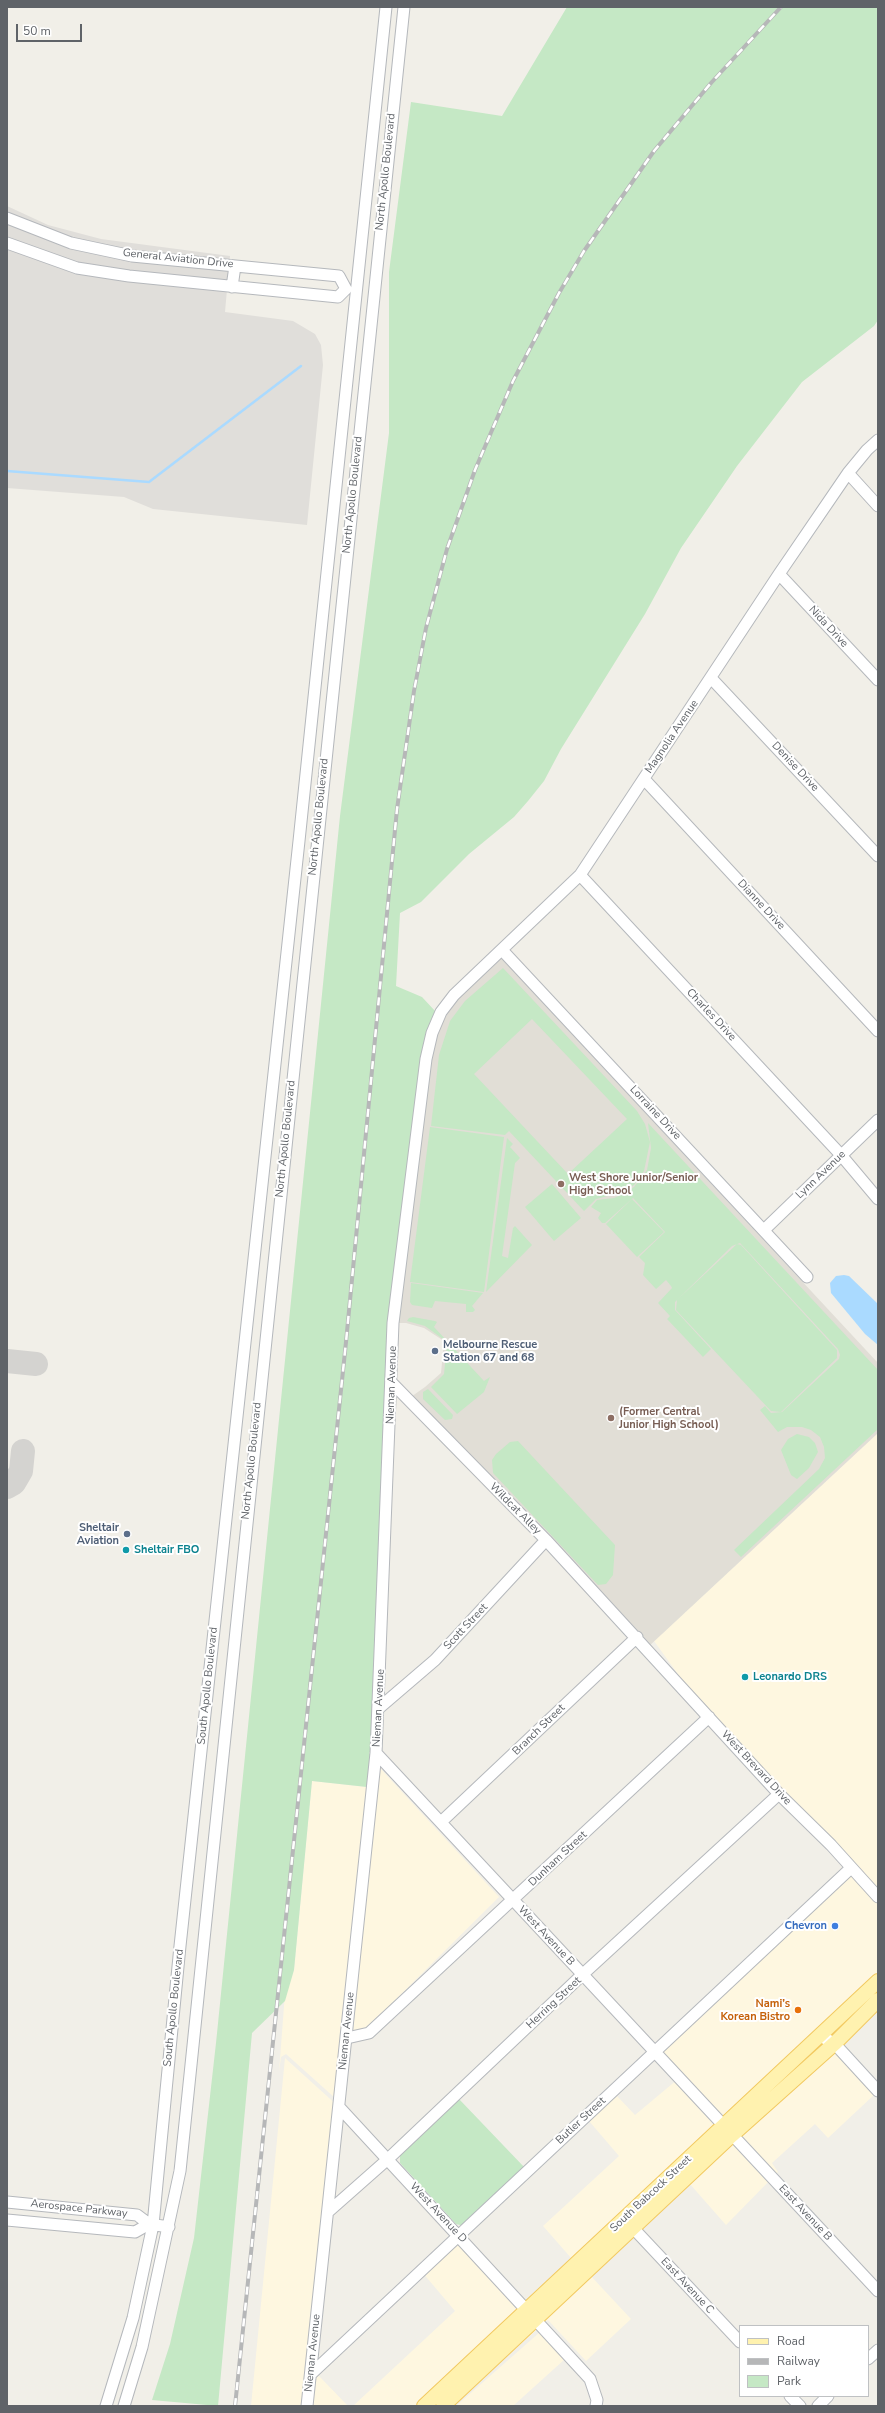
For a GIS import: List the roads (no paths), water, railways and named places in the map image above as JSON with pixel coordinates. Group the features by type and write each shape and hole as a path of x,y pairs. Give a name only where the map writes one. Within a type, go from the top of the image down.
{"main road":[{"name":"South Babcock Street","path":"424,2406 634,2229 820,2036 878,1981"},
{"name":"South Babcock Street","path":"443,2406 531,2315 728,2131 834,2044 878,2000"}],"street":[{"name":"North Apollo Boulevard","path":"217,1606 358,291 365,200 386,7"},
{"name":"North Apollo Boulevard","path":"235,1627 404,7"},
{"name":"General Aviation Drive","path":"7,218 71,243 132,256 339,276 346,289 338,297 232,287 76,268 7,243"},
{"path":"232,287 235,266"},
{"path":"346,289 373,294"},
{"name":"Magnolia Avenue","path":"441,1012 454,995 580,875 779,574 848,473 867,450 878,440"},
{"path":"848,473 878,506"},
{"name":"Nida Drive","path":"779,574 878,680"},
{"name":"Denise Drive","path":"711,678 878,856"},
{"name":"Dianne Drive","path":"644,779 878,1031"},
{"name":"Charles Drive","path":"580,875 841,1155 878,1199"},
{"name":"Lorraine Drive","path":"502,950 807,1277"},
{"name":"Nieman Avenue","path":"307,2406 376,1753 392,1383 393,1323 426,1059 432,1033 441,1012"},
{"name":"Lynn Avenue","path":"764,1230 878,1120"},
{"name":"Wildcat Alley","path":"392,1383 546,1540 637,1637"},
{"name":"Scott Street","path":"379,1708 436,1660 546,1540"},
{"name":"South Apollo Boulevard","path":"106,2406 133,2318 151,2224 217,1606"},
{"name":"South Apollo Boulevard","path":"124,2406 142,2348 180,2171 235,1627"},
{"name":"West Brevard Drive","path":"637,1637 780,1794 878,1897"},
{"name":"Branch Street","path":"441,1822 637,1637"},
{"name":"Dunham Street","path":"347,2038 369,2033 709,1717"},
{"name":"West Avenue B","path":"376,1753 728,2131"},
{"name":"Herring Street","path":"328,2212 388,2159 582,1975 780,1794"},
{"name":"Butler Street","path":"311,2374 851,1868"},
{"path":"820,2036 834,2044 878,2091"},
{"name":"West Avenue D","path":"339,2108 590,2378 597,2403"},
{"name":"East Avenue B","path":"728,2131 878,2291"},
{"name":"Aerospace Parkway","path":"7,2202 136,2215 151,2224 169,2227"},
{"name":"Aerospace Parkway","path":"7,2220 135,2232 151,2224"},
{"name":"East Avenue C","path":"634,2229 739,2341"},
{"path":"869,2358 878,2350"},
{"path":"791,2397 800,2406"},
{"path":"818,2406 827,2397"}],"water":[{"path":"836,1276 849,1276 878,1304 878,1345 865,1334 831,1293 830,1283"}],"waterway":[{"path":"7,471 149,482 301,366"}],"railway":[{"path":"235,2406 346,1342 397,809 414,691 426,628 447,549 475,470 513,381 559,293 584,251 654,151 711,83 781,7"}],"place":[{"name":"West Shore Junior/Senior High School","path":"561,1184"},
{"name":"Melbourne Rescue Station 67 and 68","path":"435,1351"},
{"name":"(Former Central Junior High School)","path":"611,1418"},
{"name":"Sheltair Aviation","path":"127,1534"},
{"name":"Sheltair FBO","path":"126,1550"},
{"name":"Leonardo DRS","path":"745,1677"},
{"name":"Chevron","path":"835,1926"},
{"name":"Nami’s Korean Bistro","path":"798,2010"}]}
